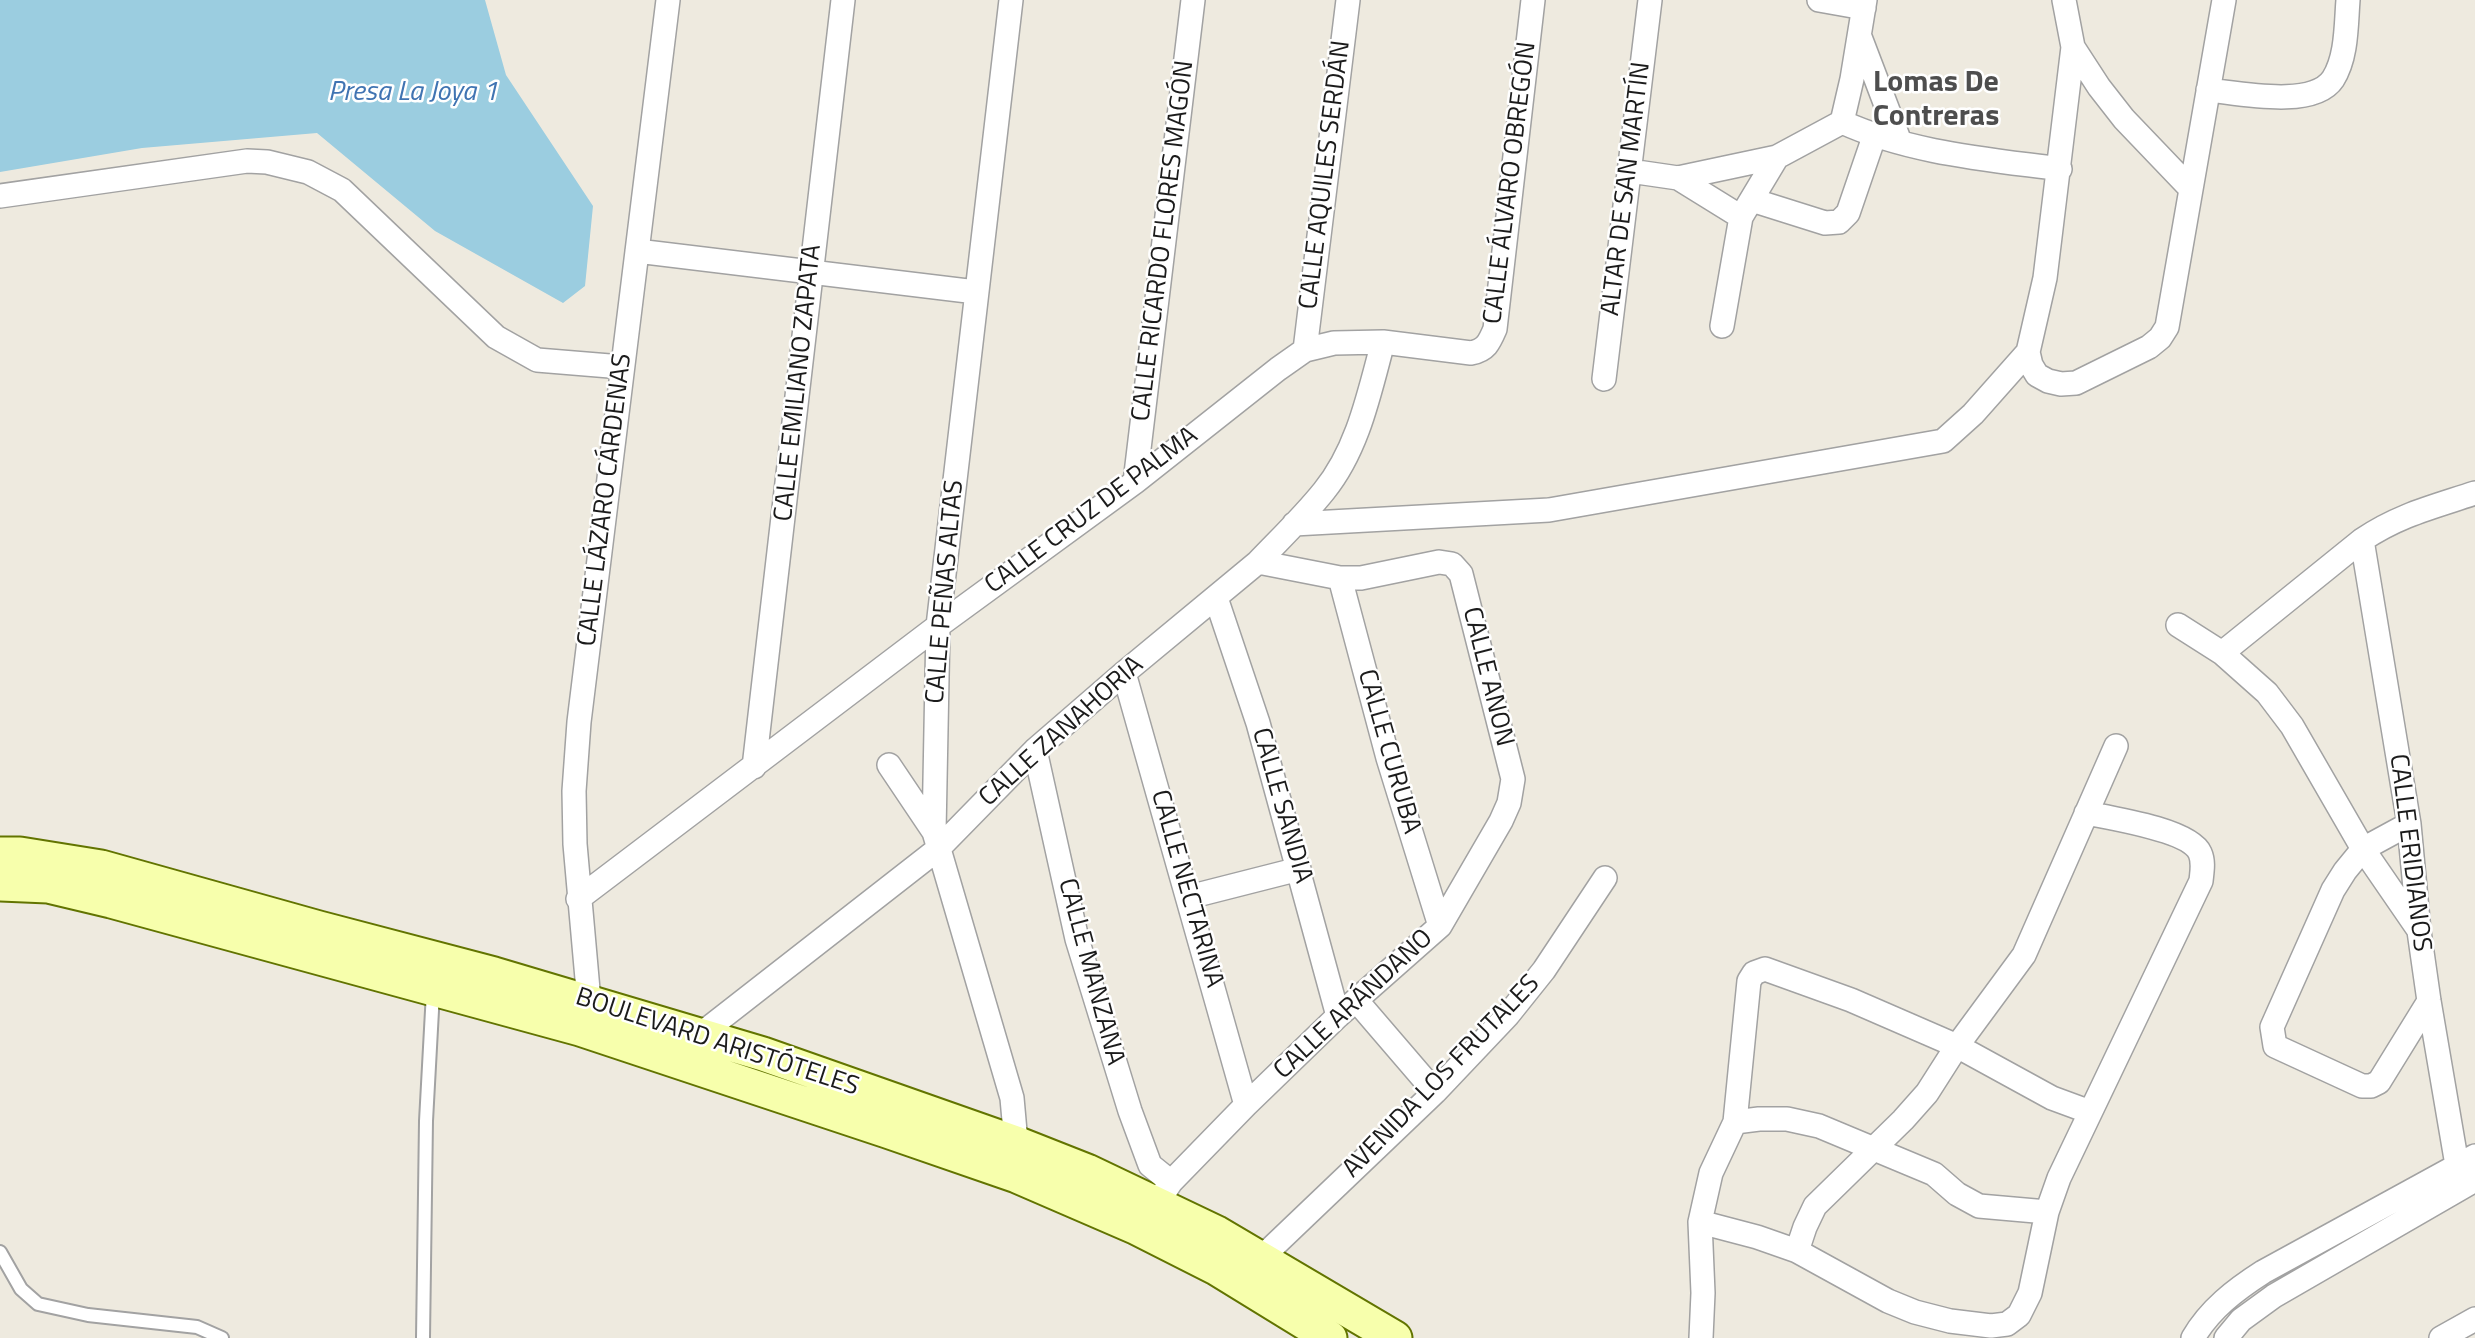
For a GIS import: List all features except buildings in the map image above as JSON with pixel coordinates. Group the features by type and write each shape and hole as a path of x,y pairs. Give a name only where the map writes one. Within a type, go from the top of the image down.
{"street":[{"name":"CALLE LÁZARO CÁRDENAS","path":"589,1001 575,844 574,791 579,722 668,0"},
{"name":"CALLE EMILIANO ZAPATA","path":"754,767 844,0"},
{"name":"CALLE PEÑAS ALTAS","path":"1011,0 938,625 936,841 1012,1098 1017,1177"},
{"name":"CALLE RICARDO FLORES MAGÓN","path":"1135,482 1193,0"},
{"name":"CALLE AQUILES SERDÁN","path":"1305,351 1348,0"},
{"name":"CALLE ÁLVARO OBREGÓN","path":"1471,353 1481,351 1489,343 1495,329 1533,0"},
{"name":"ALTAR DE SAN MARTÍN","path":"1604,379 1650,0"},
{"path":"1678,178 1777,157 1842,122 1864,4 1819,0"},
{"path":"2064,0 2073,47 2045,278 2028,352 2037,375 2061,384 2076,383 2149,347 2160,338 2167,327 2224,0"},
{"path":"2208,90 2281,97 2308,95 2323,90 2333,79 2339,66 2344,47 2348,0"},
{"path":"1859,35 1900,142"},
{"path":"2073,47 2124,119 2191,189"},
{"path":"1842,122 1874,137 1958,156 2060,169"},
{"path":"1630,171 1678,178 1746,209 1825,223 1839,222 1848,213 1874,137"},
{"path":"1722,326 1746,209 1777,157"},
{"path":"0,196 247,162 267,162 308,172 342,190 496,337 537,360 622,367"},
{"path":"637,251 976,292"},
{"name":"CALLE CRUZ DE PALMA","path":"578,899 938,625 1135,482 1278,369 1305,351 1334,343 1383,342 1471,353"},
{"name":"CALLE ZANAHORIA","path":"701,1034 936,841 1035,750 1258,562 1324,491 1343,462 1363,416 1383,342"},
{"path":"1294,524 1549,510 1943,441 1973,414 2028,352"},
{"path":"2222,653 2362,540 2402,517 2475,493"},
{"name":"CALLE ERIDIANOS","path":"2362,540 2409,824 2429,1001 2466,1160"},
{"path":"1258,562 1340,578"},
{"name":"CALLE ANON","path":"1340,578 1361,578 1439,562 1452,564 1461,574 1513,779"},
{"name":"CALLE CURUBA","path":"1340,578 1388,758 1440,926"},
{"name":"CALLE SANDIA","path":"1216,598 1258,723 1338,1017"},
{"path":"2178,625 2222,653 2267,693 2292,726 2363,849 2419,931"},
{"name":"CALLE NECTARINA","path":"1124,673 1246,1105"},
{"path":"1797,1251 1815,1206 1927,1093 2024,955 2116,746"},
{"name":"CALLE MANZANA","path":"1035,750 1077,939 1130,1111 1150,1165 1164,1193"},
{"path":"890,765 936,841"},
{"name":"CALLE ARÁNDANO","path":"1164,1193 1246,1105 1356,1000 1440,926 1501,821 1509,803 1513,779"},
{"path":"1700,1223 1757,1237 1797,1251 1888,1301 1915,1312 1951,1321 1991,1326 2007,1324 2020,1315 2030,1293 2047,1212 2059,1178 2201,881 2203,863 2199,851 2191,842 2175,835 2086,813"},
{"path":"2409,824 2363,849 2333,890 2272,1027 2276,1046 2362,1086 2371,1086 2379,1082 2429,1001"},
{"name":"BOULEVARD ARISTÓTELES","path":"0,854 20,854 101,867 589,1001 701,1034 1016,1143 1087,1171 1164,1193 1216,1233 1395,1338"},
{"path":"1189,897 1299,869"},
{"name":"AVENIDA LOS FRUTALES","path":"1260,1259 1435,1092 1508,1015 1544,970 1605,878"},
{"name":"BOULEVARD ARISTÓTELES","path":"0,884 48,886 79,893 580,1029 887,1130 1017,1177 1135,1227 1216,1268 1311,1333"},
{"path":"1701,1338 1703,1293 1700,1223 1711,1172 1735,1122 1749,981 1754,973 1765,969 1827,991 1958,1046 2052,1098 2091,1112"},
{"path":"1356,1000 1435,1092"},
{"path":"1735,1122 1787,1119 1819,1126 1934,1174 1957,1194 1979,1206 2047,1212"},
{"path":"2193,1338 2224,1300 2263,1272 2466,1160"},
{"path":"2229,1337 2241,1320 2274,1296 2475,1180"},
{"path":"2263,1272 2274,1296"},
{"path":"2441,1338 2475,1320"}],"lane":[{"path":"423,1338 426,1121 433,990"},
{"path":"0,1252 21,1289 38,1304 88,1315 197,1327 222,1338"}],"water":[{"name":"Presa La Joya 1","path":"0,0 485,0 506,75 593,206 585,286 563,303 435,231 317,133 142,148 0,172"}],"district":[{"name":"Lomas De Contreras","path":"1936,101"}]}
